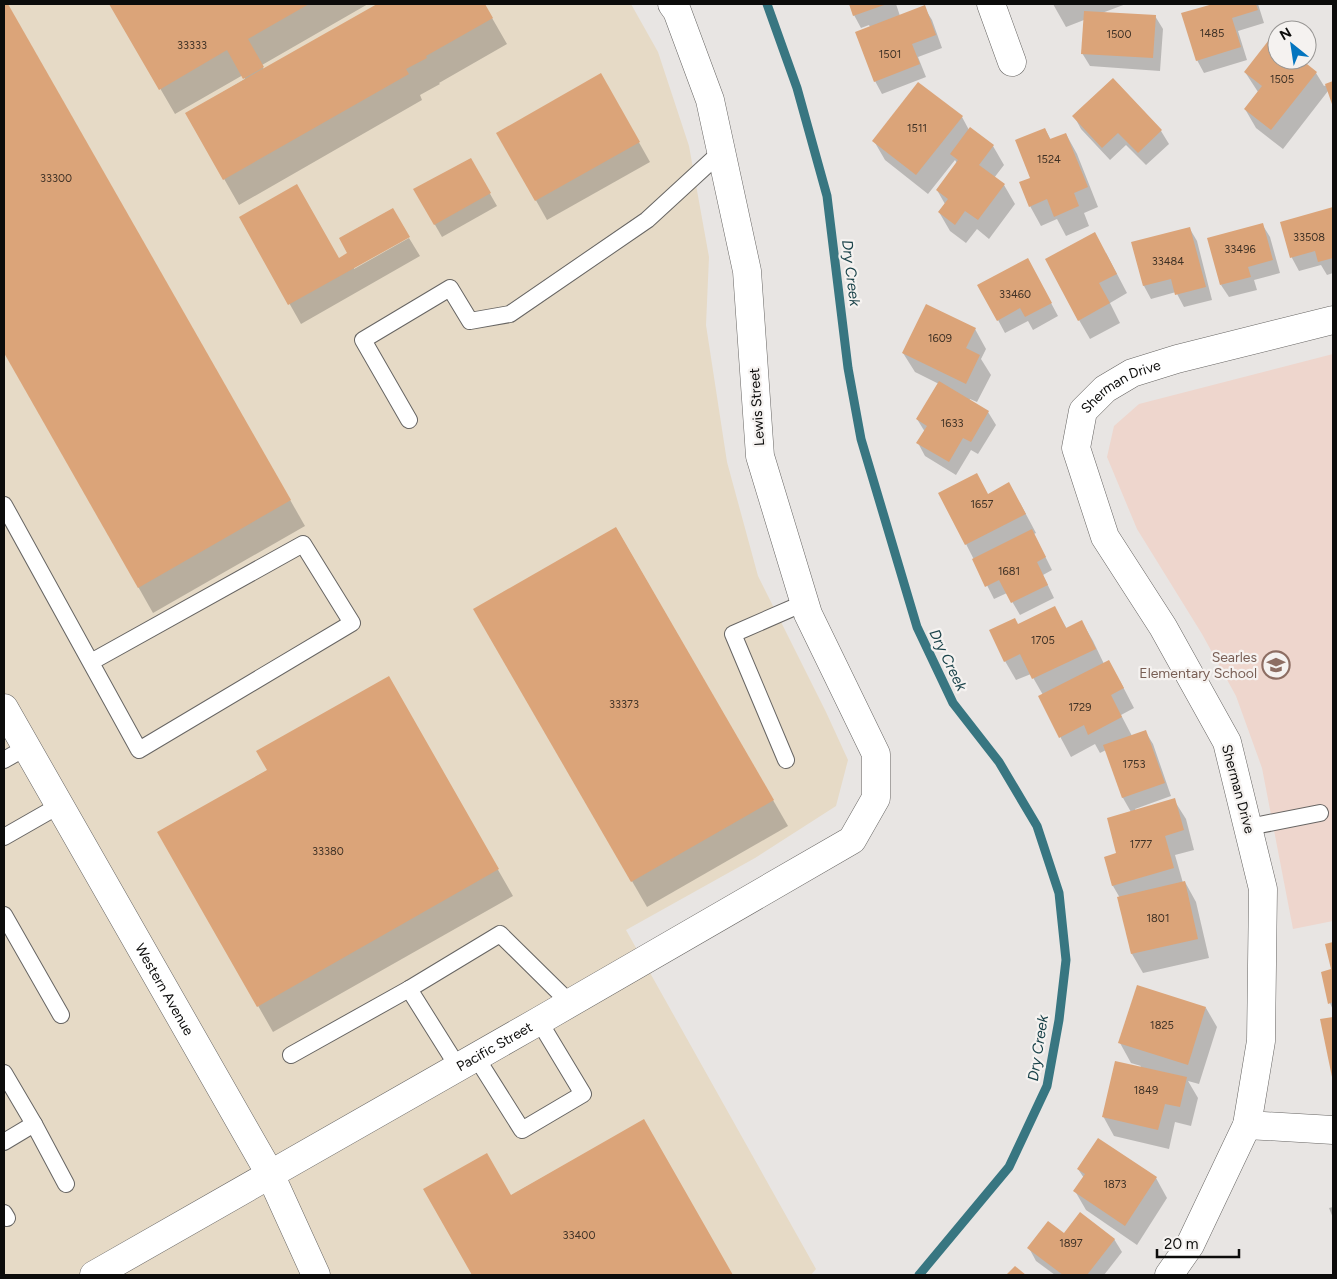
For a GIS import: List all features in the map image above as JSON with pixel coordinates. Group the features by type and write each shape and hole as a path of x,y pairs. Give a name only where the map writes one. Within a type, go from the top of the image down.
{"street":[{"name":"Lewis Street","path":"672,4 677,11 710,100 747,271 760,456 808,614 876,754 876,798"},
{"path":"991,4 1012,62"},
{"name":"Sherman Drive","path":"1169,1275 1190,1245 1247,1125 1262,1041 1263,888 1227,742 1163,627 1105,537 1076,448 1082,411 1105,389 1132,373 1333,320"},
{"name":"Western Avenue","path":"4,708 15,753 60,804 270,1174 316,1275"},
{"name":"Pacific Street","path":"94,1275 852,840 876,798"},
{"path":"1247,1125 1333,1130"}],"lane":[{"path":"409,420 363,340 450,288 470,321 510,314 646,220 721,152"},
{"path":"4,505 139,750 352,623 303,544 91,662"},
{"path":"786,760 733,634 804,603"},
{"path":"4,837 60,804"},
{"path":"1249,828 1320,813"},
{"path":"4,915 61,1015"},
{"path":"291,1055 409,989 500,934 570,1003"},
{"path":"409,989 522,1130 582,1094 538,1021"},
{"path":"4,1073 66,1184"},
{"path":"4,1142 34,1124"}],"shaded area":[{"path":"4,4 631,4 658,52 689,146 709,257 706,325 727,462 758,576 848,760 836,806 755,858 626,930 816,1269 811,1275 4,1275"},
{"name":"Searles Elementary School","path":"1333,354 1333,921 1293,929 1262,768 1236,696 1202,634 1137,529 1107,457 1114,426 1139,404"}],"building":[{"path":"4,4 8,4 291,500 138,588 4,353"},
{"path":"109,4 309,4 248,39 264,67 243,79 227,50 159,90"},
{"path":"377,4 485,4 493,18 406,69 409,74 223,180 185,113"},
{"path":"849,4 887,4 853,16"},
{"path":"1213,4 1256,4 1258,10 1232,18 1241,47 1196,61 1181,13"},
{"path":"925,5 936,35 912,44 920,64 874,82 855,32"},
{"path":"1084,11 1156,15 1153,58 1081,54"},
{"path":"1267,42 1267,70 1314,70 1317,72 1271,130 1244,109 1262,86 1244,72"},
{"path":"601,73 640,142 535,201 496,133"},
{"path":"1113,78 1162,130 1138,153 1118,133 1102,148 1072,116"},
{"path":"1333,81 1333,107 1325,84"},
{"path":"918,82 963,116 916,175 872,141"},
{"path":"970,127 994,145 979,165 1005,184 978,220 965,211 955,225 938,212 948,199 936,190 958,160 950,154"},
{"path":"1045,128 1050,139 1066,133 1088,187 1074,193 1079,206 1054,217 1047,199 1029,207 1019,182 1030,178 1015,140"},
{"path":"471,158 491,193 434,225 413,189"},
{"path":"297,184 339,258 347,253 339,238 393,208 410,237 288,305 239,217"},
{"path":"1333,207 1333,258 1318,262 1315,251 1290,258 1280,222"},
{"path":"1263,223 1273,260 1248,267 1251,277 1220,285 1207,238"},
{"path":"1190,227 1206,287 1175,295 1171,279 1143,286 1131,242"},
{"path":"1095,232 1117,274 1099,283 1110,303 1078,321 1045,259"},
{"path":"1028,258 1052,303 1025,317 1020,308 997,321 977,285"},
{"path":"926,304 976,328 966,348 980,355 966,384 902,353"},
{"path":"939,381 989,411 971,442 963,438 949,462 916,443 927,426 916,419"},
{"path":"977,473 988,494 1009,482 1026,514 965,545 938,493"},
{"path":"616,527 774,800 631,882 473,609"},
{"path":"1032,529 1046,557 1037,562 1048,585 1011,603 999,580 985,587 972,559"},
{"path":"1055,606 1066,628 1082,620 1096,649 1032,679 1020,654 1004,662 989,630 1015,618 1018,624"},
{"path":"1109,660 1124,688 1111,695 1122,717 1088,735 1084,725 1059,738 1038,696"},
{"path":"389,676 499,869 257,1007 157,832 267,770 256,751"},
{"path":"1146,730 1165,783 1122,798 1103,745"},
{"path":"1175,798 1184,830 1165,836 1174,868 1112,886 1104,857 1116,853 1107,818"},
{"path":"1185,881 1198,939 1131,954 1117,897"},
{"path":"1333,942 1333,1002 1328,1004 1321,972 1331,969 1325,944"},
{"path":"1137,985 1206,1007 1188,1065 1118,1043"},
{"path":"1333,1017 1333,1077 1332,1077 1320,1019"},
{"path":"1115,1061 1187,1077 1180,1107 1165,1104 1158,1130 1102,1117"},
{"path":"644,1119 733,1275 472,1275 423,1189 487,1153 511,1195"},
{"path":"1098,1138 1157,1177 1125,1226 1073,1191 1085,1174 1077,1169"},
{"path":"1080,1212 1115,1239 1087,1275 1063,1275 1027,1248 1048,1221 1064,1233"},
{"path":"1015,1266 1026,1275 1006,1275"}],"waterway":[{"name":"Dry Creek","path":"767,4 797,88 827,196 848,368 861,439 917,627 953,703 999,762 1037,826 1059,893 1066,960 1059,1020 1047,1086 1009,1167 919,1275"}],"place":[{"name":"Searles Elementary School","path":"1276,665"}]}
